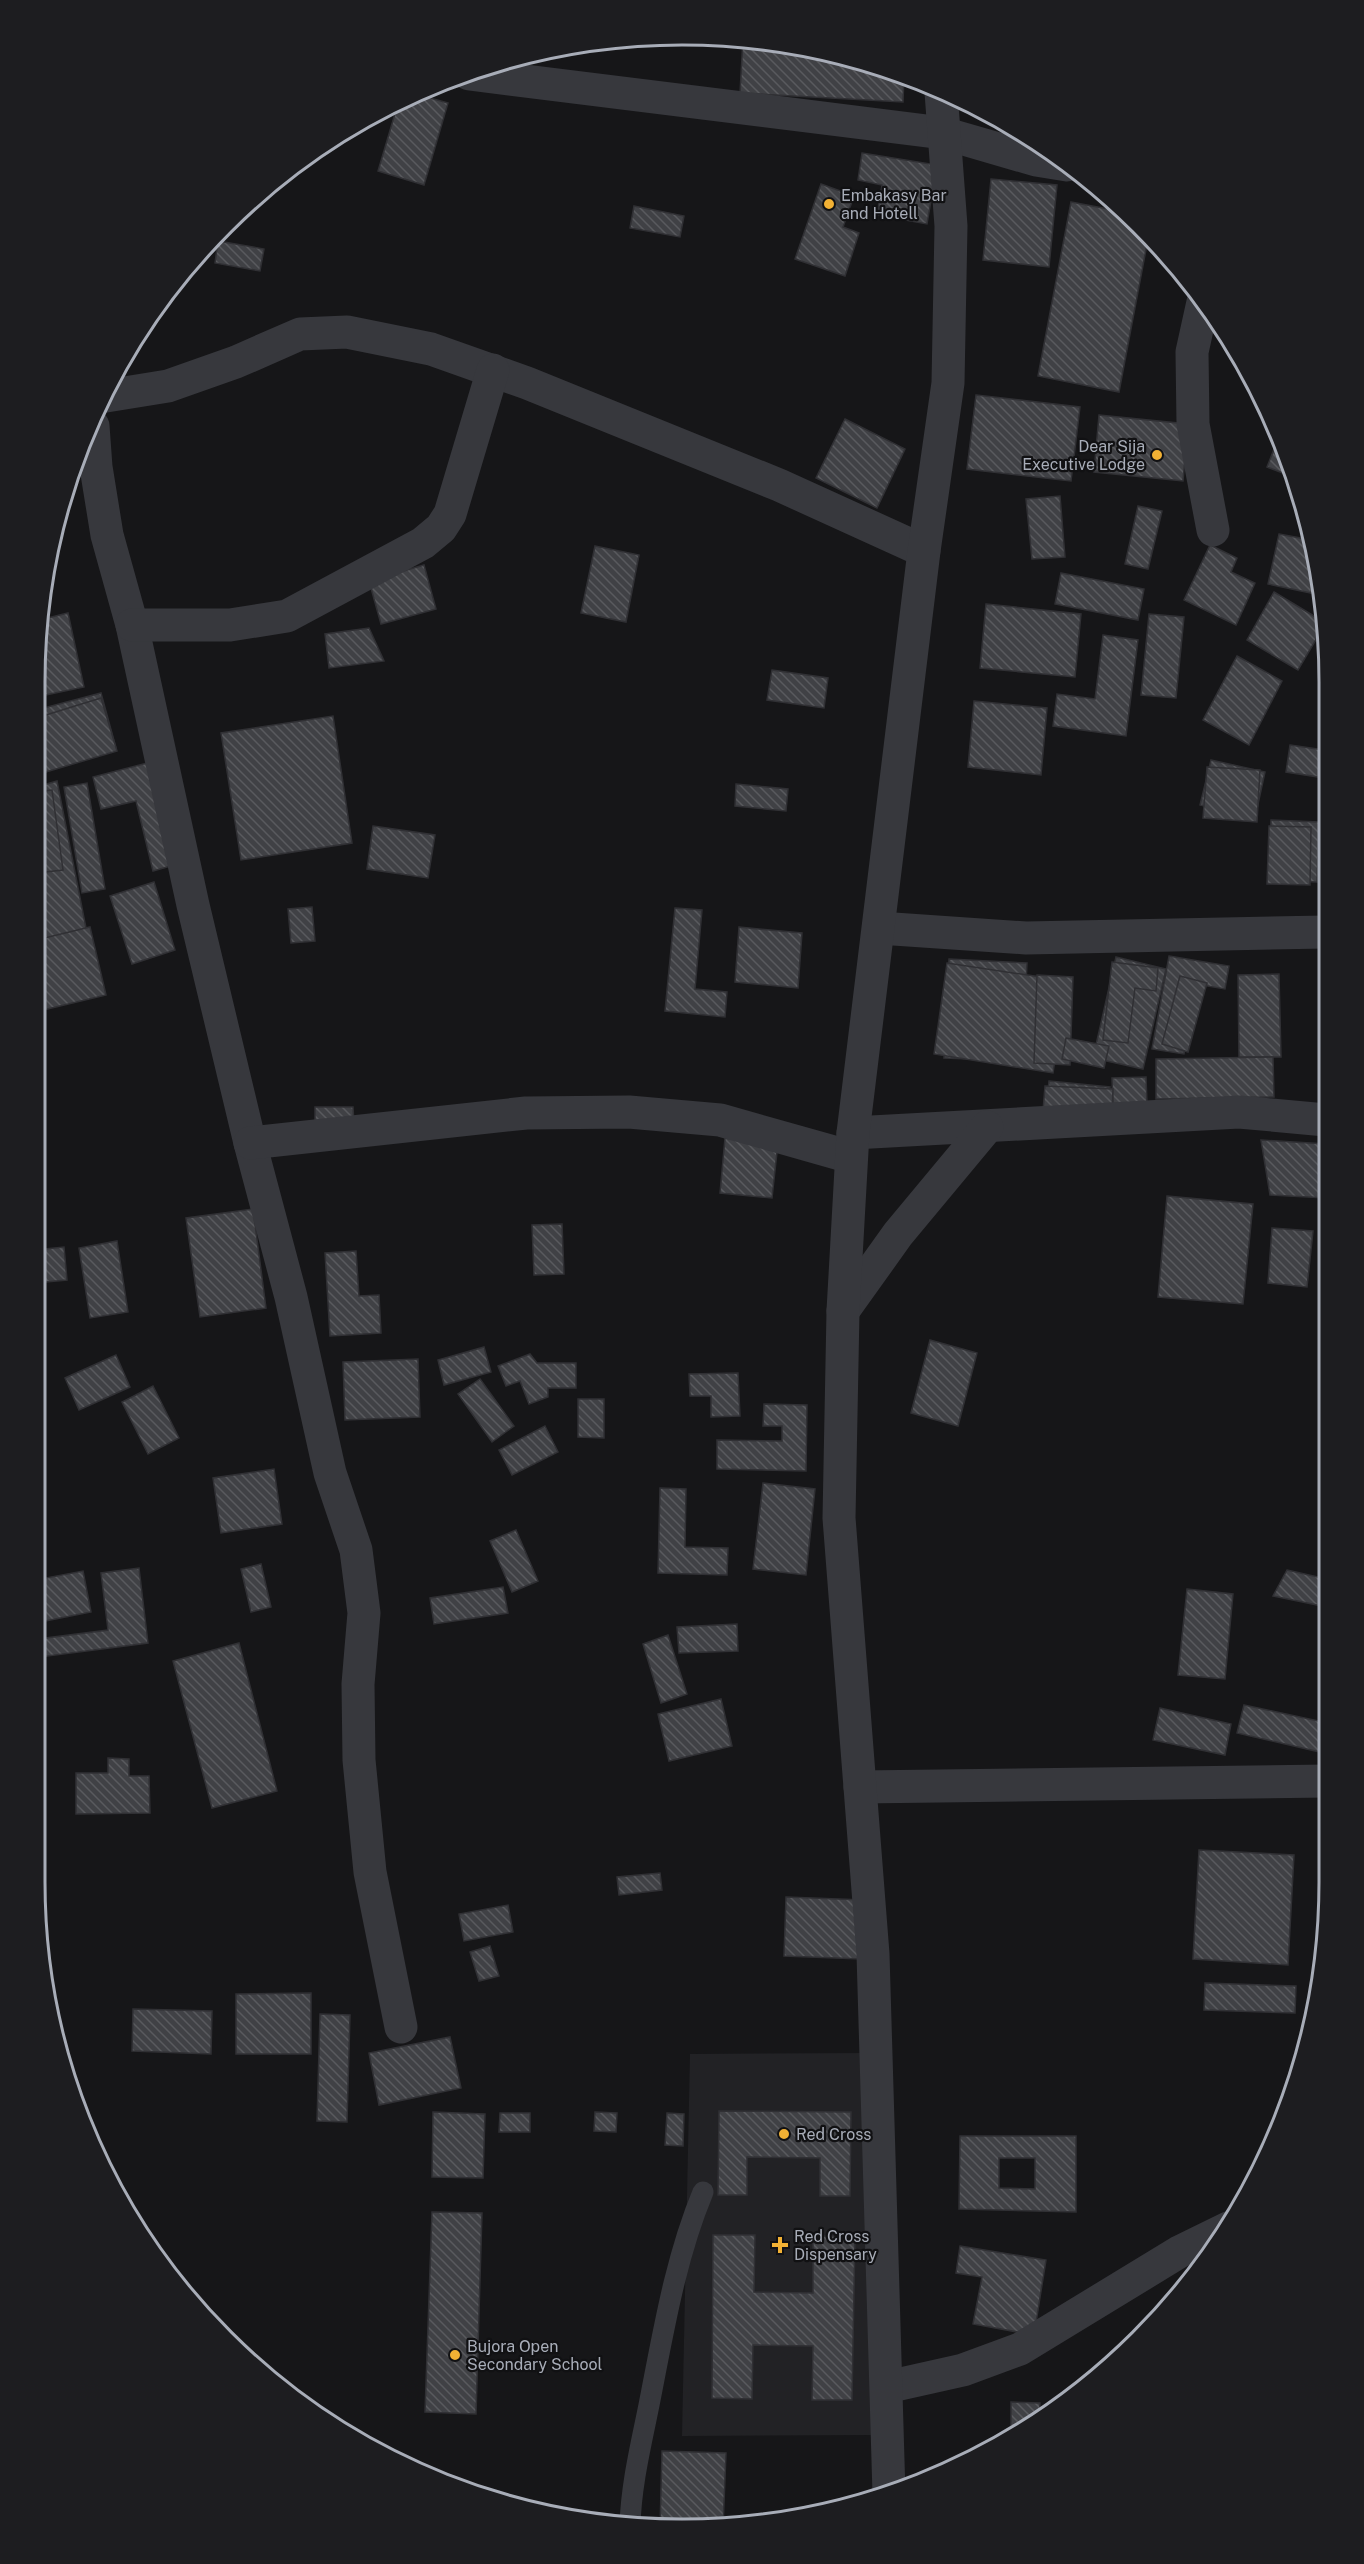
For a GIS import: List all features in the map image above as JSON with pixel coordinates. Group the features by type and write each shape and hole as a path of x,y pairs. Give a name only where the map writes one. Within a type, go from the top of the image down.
{"street":[{"path":"486,76 943,133 1050,162"},
{"path":"889,2484 873,1954 839,1518 843,1311 852,1145 924,551 948,383 951,226 941,100"},
{"path":"1189,296 1194,334"},
{"path":"1200,312 1192,352 1193,424 1213,530"},
{"path":"114,395 168,386 236,362 300,334 347,332 431,349 493,370 779,485 924,551"},
{"path":"132,625 230,625 287,616 423,543 441,528 450,514 493,370"},
{"path":"94,436 96,467 107,536 132,625 193,905 250,1143 291,1297 330,1473 356,1550 364,1613 357,1684 361,1782 370,1872 401,2027"},
{"path":"879,928 1026,938 1319,932"},
{"path":"250,1143 526,1113 629,1112 720,1120 852,1145 987,1126 1239,1112 1319,1119"},
{"path":"843,1311 898,1234 987,1126"},
{"path":"860,1787 1319,1781"},
{"path":"887,2388 963,2370 1020,2349 1179,2252 1212,2236"}],"lane":[{"path":"630,2517 630,2500 657,2364 689,2225 703,2192"}],"shaded area":[{"name":"Red Cross Dispensary","path":"870,2053 876,2435 682,2436 690,2054"}],"building":[{"path":"743,48 806,57 904,85 903,102 740,93"},
{"path":"428,98 448,103 424,185 378,171 395,114"},
{"path":"862,153 937,165 927,224 877,215 882,185 858,180"},
{"path":"991,179 1057,185 1049,267 983,260"},
{"path":"821,184 854,196 843,227 859,233 845,276 795,259"},
{"path":"1071,202 1108,209 1146,247 1119,392 1038,376"},
{"path":"634,206 684,216 680,237 630,228"},
{"path":"223,242 264,249 260,271 215,263 217,247"},
{"path":"976,395 1080,407 1071,481 967,469"},
{"path":"1099,415 1188,424 1183,481 1094,472"},
{"path":"845,419 905,449 877,508 816,478"},
{"path":"1275,448 1284,473 1267,467"},
{"path":"1060,496 1065,557 1032,559 1026,499"},
{"path":"1138,506 1162,511 1148,569 1125,564"},
{"path":"1279,534 1302,538 1312,587 1311,593 1268,584"},
{"path":"1210,545 1237,558 1231,572 1255,583 1236,625 1184,600"},
{"path":"595,546 639,555 626,622 581,613"},
{"path":"424,565 436,609 381,624 369,581"},
{"path":"1061,573 1144,589 1138,620 1055,604"},
{"path":"1274,592 1316,617 1318,637 1298,670 1247,640"},
{"path":"986,604 1081,614 1075,677 980,668"},
{"path":"68,613 84,687 45,695 48,618"},
{"path":"1149,614 1184,617 1176,698 1141,695"},
{"path":"369,628 384,661 329,668 325,634"},
{"path":"1103,635 1138,640 1126,736 1053,726 1057,694 1095,699"},
{"path":"1237,656 1282,681 1249,745 1203,720"},
{"path":"772,670 828,678 824,708 767,700"},
{"path":"101,693 116,748 45,768 45,708"},
{"path":"101,698 117,751 45,772 45,715"},
{"path":"974,701 1047,708 1041,775 968,767"},
{"path":"333,716 352,843 241,860 221,733"},
{"path":"1290,745 1319,749 1319,777 1286,772"},
{"path":"1211,760 1265,772 1255,818 1200,805"},
{"path":"155,761 181,863 153,871 136,801 101,809 93,777"},
{"path":"1207,767 1260,770 1257,822 1203,818"},
{"path":"57,781 98,989 45,1004 45,784"},
{"path":"87,783 105,889 82,893 64,787"},
{"path":"736,784 788,789 786,811 735,806"},
{"path":"52,790 63,870 45,872 45,791"},
{"path":"1271,820 1319,822 1317,882 1269,880"},
{"path":"373,826 435,835 428,878 367,869"},
{"path":"1269,826 1311,827 1310,885 1267,884"},
{"path":"154,882 175,950 132,964 110,896"},
{"path":"312,907 315,941 291,943 288,909"},
{"path":"675,908 702,910 695,989 727,992 725,1017 665,1011"},
{"path":"90,927 106,995 45,1010 45,938"},
{"path":"739,927 802,933 798,988 735,982"},
{"path":"1169,956 1229,966 1225,989 1196,984 1184,1054 1152,1049"},
{"path":"1116,957 1166,969 1143,1069 1093,1058"},
{"path":"949,959 1027,963 1022,1061 944,1058"},
{"path":"1112,962 1158,968 1156,991 1135,988 1128,1043 1103,1040"},
{"path":"947,963 1067,981 1053,1073 934,1054"},
{"path":"1279,974 1281,1057 1239,1057 1238,975"},
{"path":"1037,975 1073,977 1070,1065 1034,1063"},
{"path":"1180,976 1207,983 1188,1052 1162,1044"},
{"path":"1066,1038 1109,1046 1104,1068 1062,1059"},
{"path":"1273,1057 1274,1097 1156,1099 1156,1059"},
{"path":"1146,1077 1147,1104 1113,1105 1112,1078"},
{"path":"1049,1081 1110,1087 1107,1116 1046,1110"},
{"path":"1045,1086 1113,1089 1112,1115 1043,1111"},
{"path":"315,1107 353,1107 354,1126 315,1126"},
{"path":"725,1138 778,1143 772,1198 720,1193"},
{"path":"1261,1140 1319,1144 1319,1198 1270,1195"},
{"path":"1167,1196 1253,1204 1243,1304 1158,1297"},
{"path":"253,1209 266,1308 200,1317 186,1218"},
{"path":"562,1224 564,1274 534,1275 532,1225"},
{"path":"1272,1228 1313,1231 1307,1287 1268,1283"},
{"path":"117,1241 128,1312 90,1318 79,1248"},
{"path":"64,1247 67,1280 45,1282 45,1249"},
{"path":"356,1251 359,1296 379,1295 381,1333 330,1336 325,1253"},
{"path":"930,1340 977,1353 958,1426 911,1413"},
{"path":"484,1347 491,1372 444,1385 438,1360"},
{"path":"530,1354 537,1363 576,1363 576,1388 548,1388 548,1397 529,1404 520,1381 506,1386 498,1366"},
{"path":"116,1355 130,1387 79,1410 65,1378"},
{"path":"418,1359 420,1417 345,1420 343,1362"},
{"path":"738,1373 740,1416 711,1417 711,1396 690,1396 689,1374"},
{"path":"480,1379 514,1426 492,1442 458,1394"},
{"path":"153,1386 179,1438 148,1454 122,1402"},
{"path":"578,1399 604,1399 604,1438 578,1437"},
{"path":"764,1404 807,1405 806,1471 717,1469 717,1440 782,1441 782,1426 763,1426"},
{"path":"545,1426 558,1452 512,1475 499,1450"},
{"path":"274,1469 282,1524 221,1533 213,1478"},
{"path":"763,1483 815,1489 806,1575 753,1569"},
{"path":"660,1488 686,1489 685,1547 728,1548 727,1575 658,1573"},
{"path":"516,1530 538,1581 512,1592 490,1541"},
{"path":"261,1564 271,1607 251,1612 241,1569"},
{"path":"139,1568 148,1643 45,1656 45,1638 108,1630 101,1573"},
{"path":"1287,1570 1319,1577 1319,1605 1273,1596"},
{"path":"83,1571 91,1612 45,1621 45,1578"},
{"path":"503,1587 508,1613 434,1624 430,1598"},
{"path":"1187,1589 1233,1594 1225,1679 1178,1675"},
{"path":"737,1624 738,1651 679,1653 677,1627"},
{"path":"668,1635 687,1694 661,1703 643,1644"},
{"path":"239,1643 277,1791 212,1808 173,1661"},
{"path":"721,1699 732,1746 669,1761 658,1714"},
{"path":"1244,1705 1319,1721 1319,1752 1237,1733"},
{"path":"1160,1708 1231,1724 1225,1755 1153,1740"},
{"path":"108,1758 129,1759 129,1776 149,1776 150,1813 76,1814 76,1773 108,1773"},
{"path":"1199,1850 1294,1855 1288,1965 1193,1959"},
{"path":"660,1873 662,1890 619,1895 617,1877"},
{"path":"786,1897 864,1900 861,1959 784,1956"},
{"path":"508,1905 513,1932 464,1941 459,1914"},
{"path":"490,1946 499,1976 479,1981 470,1952"},
{"path":"1205,1983 1296,1986 1295,2013 1204,2010"},
{"path":"311,1993 311,2054 236,2054 236,1994"},
{"path":"133,2009 212,2011 211,2054 132,2051"},
{"path":"320,2014 350,2015 347,2122 317,2121"},
{"path":"450,2037 461,2088 379,2105 369,2053"},
{"name":"Red Cross","path":"719,2111 851,2112 850,2196 820,2196 820,2158 747,2157 747,2195 718,2195"},
{"path":"433,2112 485,2114 483,2178 432,2177"},
{"path":"595,2112 617,2113 616,2132 594,2131"},
{"path":"500,2113 530,2113 530,2132 499,2132"},
{"path":"667,2113 684,2114 683,2146 665,2145"},
{"path":"960,2136 1076,2136 1076,2212 959,2209","holes":["999,2158 1035,2158 1035,2189 999,2188"]},
{"path":"432,2212 482,2213 476,2414 425,2412"},
{"path":"713,2235 755,2235 754,2292 813,2293 813,2236 855,2236 852,2400 812,2400 813,2346 753,2345 752,2399 712,2398"},
{"path":"960,2246 1046,2260 1034,2335 973,2324 982,2277 956,2273"},
{"path":"1011,2402 1040,2403 1040,2409 1011,2427"},
{"path":"662,2451 726,2453 723,2518 660,2518"}],"place":[{"name":"Embakasy Bar and Hotell","path":"829,204"},
{"name":"Dear Sija Executive Lodge","path":"1157,455"},
{"name":"Red Cross","path":"784,2134"},
{"name":"Red Cross Dispensary","path":"780,2245"},
{"name":"Bujora Open Secondary School","path":"455,2355"}]}
